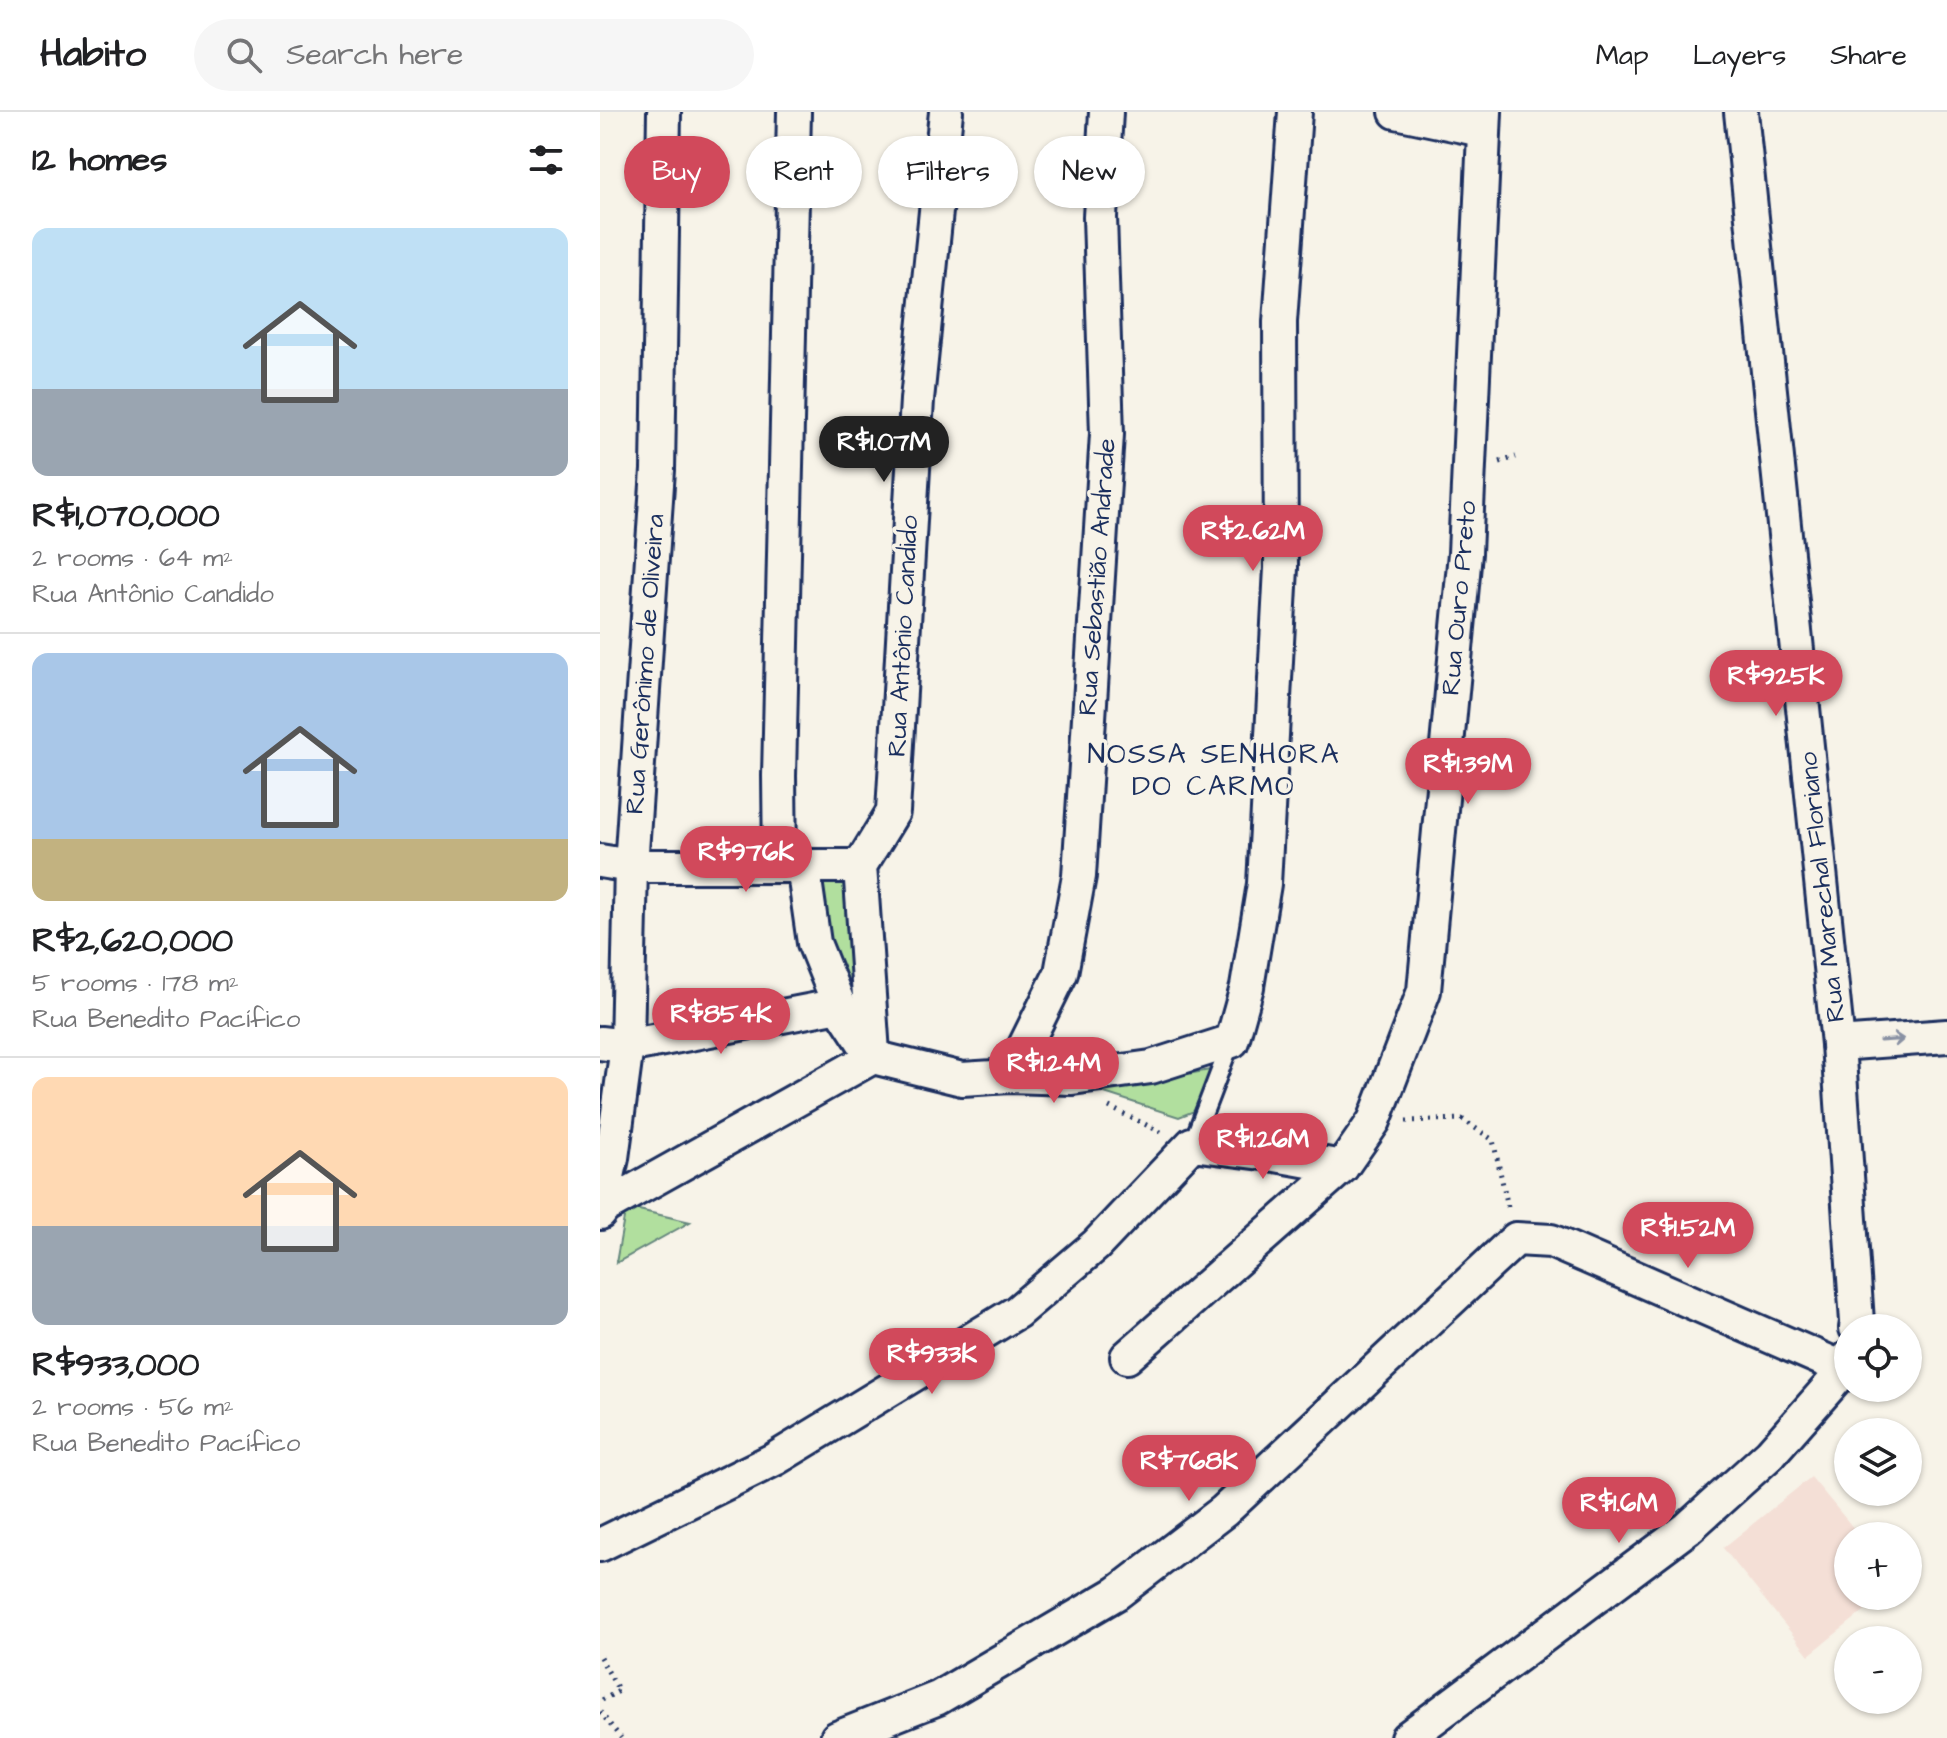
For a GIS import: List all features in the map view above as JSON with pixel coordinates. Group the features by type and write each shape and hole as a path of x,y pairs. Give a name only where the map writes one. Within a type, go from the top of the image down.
{"street":[{"name":"Rua Gerônimo de Oliveira","path":"600,1211 614,1045 615,864 658,470 664,112"},
{"path":"794,112 780,760 792,866 814,943 839,1005 873,1057 962,1079 1010,1076 1072,1078 1151,1067 1232,1041 1247,987 1264,884 1281,568 1280,322 1295,112"},
{"name":"Rua Antônio Candido","path":"860,866 893,812 917,400 946,112"},
{"name":"Rua Sebastião Andrade","path":"1010,1076 1061,973 1079,876 1107,434 1100,217 1106,112"},
{"path":"1396,112 1483,121"},
{"name":"Rua Marechal Floriano","path":"1741,112 1838,1044 1855,1314"},
{"name":"Rua Ouro Preto","path":"1127,1357 1342,1167 1374,1121 1424,991 1465,553 1483,121"},
{"path":"615,864 860,866 873,1057"},
{"path":"614,1045 839,1005"},
{"path":"1838,1044 1947,1036"},
{"path":"600,1211 873,1057"},
{"path":"600,1545 775,1459 1017,1312 1096,1245 1192,1144 1342,1167"},
{"path":"837,1738 938,1698 1117,1593 1224,1511 1516,1239 1551,1241 1834,1358"},
{"path":"1410,1737 1688,1528 1770,1454 1834,1378"}],"lane":[{"path":"1192,1144 1232,1041"}],"path":[{"path":"1072,1078 1109,1108 1192,1144"},
{"path":"1374,1121 1462,1119 1493,1140 1516,1239"},
{"path":"600,1657 619,1691 600,1701"},
{"path":"600,1712 621,1738"}],"shaded area":[{"path":"1811,1477 1848,1522 1834,1522 1834,1610 1865,1610 1845,1626 1834,1626 1834,1635 1809,1655 1723,1548"}],"green space":[{"path":"848,880 855,997 833,956 822,883"},
{"path":"1216,1069 1202,1108 1179,1117 1095,1090"},
{"path":"626,1207 690,1222 616,1263"}],"district":[{"name":"NOSSA SENHORA DO CARMO","path":"1214,770"}]}
